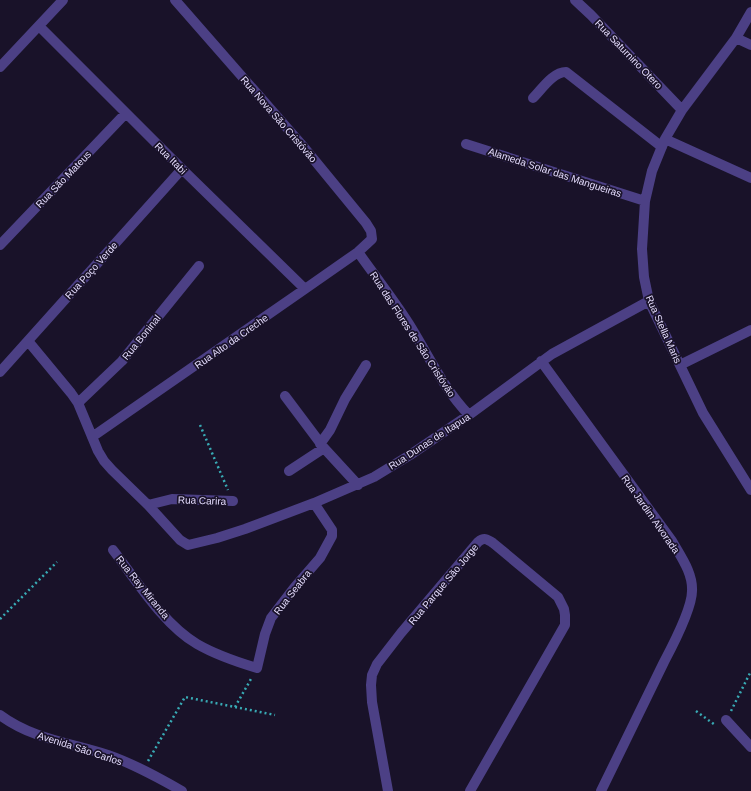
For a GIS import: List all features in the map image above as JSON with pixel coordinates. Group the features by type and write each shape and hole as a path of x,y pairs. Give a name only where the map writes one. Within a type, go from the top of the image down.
{"street":[{"path":"0,67 63,0"},
{"name":"Rua Nova São Cristóvão","path":"175,0 296,139 366,223 372,236 369,242"},
{"name":"Rua Saturnino Otero","path":"575,0 682,110"},
{"name":"Rua Stella Maris","path":"751,12 736,38 682,110 663,143 652,171 645,201 642,248 644,277 649,301 703,413 751,490"},
{"name":"Rua Itabi","path":"39,26 305,289"},
{"path":"736,38 751,45"},
{"path":"533,98 554,76 566,72 663,143 751,178"},
{"name":"Rua São Mateus","path":"0,245 126,113"},
{"name":"Alameda Solar das Mangueiras","path":"466,144 645,201"},
{"name":"Rua Poço Verde","path":"0,372 182,169"},
{"name":"Rua Alto da Creche","path":"92,437 358,252 369,242"},
{"name":"Rua das Flores de São Cristóvão","path":"358,252 409,325 446,388 469,416"},
{"name":"Rua Boninal","path":"78,403 122,361 199,266"},
{"name":"Rua Dunas de Itapua","path":"148,505 180,540 188,545 191,545 217,538 314,503 358,485 410,455 469,416 541,361 581,337 649,301"},
{"path":"680,365 751,330"},
{"path":"28,341 78,403 98,451 112,470 148,505"},
{"name":"Rua Jardim Alvorada","path":"541,361 672,541 683,560 692,582 692,593 689,608 677,636 601,791"},
{"path":"289,471 322,446 345,399 366,365"},
{"path":"285,396 322,446 358,485"},
{"name":"Rua Carira","path":"148,505 172,499 233,501"},
{"name":"Rua Seabra","path":"257,668 265,634 271,618 320,558 332,536 332,530 314,503"},
{"name":"Rua Parque São Jorge","path":"388,791 372,702 372,675 377,664 401,633 478,542 486,539 529,572 558,597 564,609 565,625 470,791"},
{"name":"Rua Ray Miranda","path":"113,550 158,609 179,630 196,644 217,654 257,668"},
{"name":"Avenida São Carlos","path":"0,715 22,728 44,737 108,755 143,770 182,791"},
{"path":"726,720 751,747"}],"path":[{"path":"200,425 233,501"},
{"path":"0,619 57,562"},
{"path":"235,707 257,668"},
{"path":"696,711 715,725 726,720 751,671"},
{"path":"143,770 185,697 275,715"}]}
